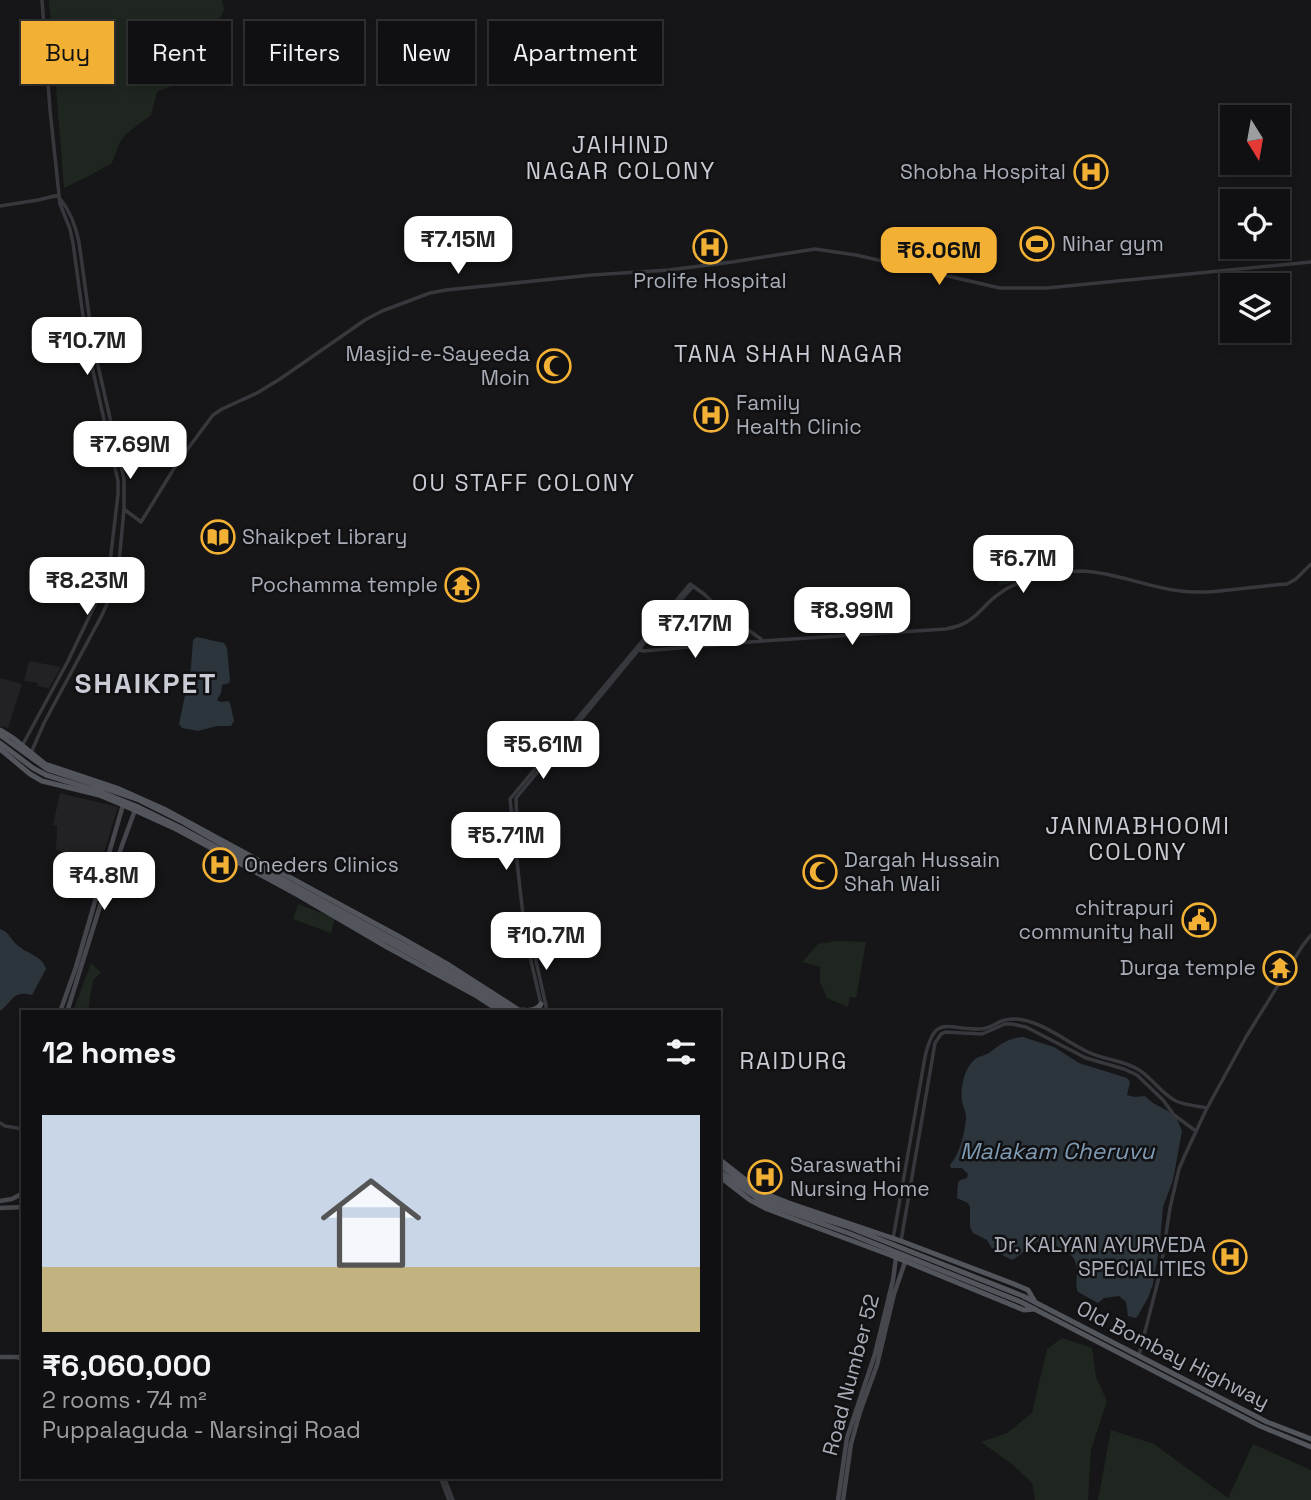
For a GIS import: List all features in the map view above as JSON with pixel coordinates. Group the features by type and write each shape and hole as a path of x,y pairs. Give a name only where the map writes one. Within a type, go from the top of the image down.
{"main road":[{"path":"0,730 45,764 117,788 179,817 449,965 517,1010"},
{"path":"0,735 47,769 139,800 183,822 517,1010"},
{"path":"0,743 46,775 101,792 181,828 428,963 506,1010"},
{"path":"0,749 42,781 99,795 172,828 298,895 498,1010"},
{"path":"61,1010 124,805"},
{"path":"68,1010 111,874 135,810"},
{"path":"172,828 179,817"},
{"path":"103,872 111,874"},
{"path":"372,938 379,927"},
{"path":"533,1010 541,1004"},
{"name":"Old Bombay Highway","path":"721,1162 761,1192 901,1241 1028,1290 1035,1306 1139,1355 1267,1422 1311,1439"},
{"path":"721,1163 767,1199 846,1226 1022,1299 1260,1426 1311,1447"},
{"path":"721,1175 764,1203 1022,1299"},
{"path":"721,1176 757,1205 1024,1311 1035,1306"},
{"path":"0,1201 21,1195"},
{"path":"0,1208 21,1207"},
{"name":"Road Number 52","path":"838,1500 847,1438 876,1354 896,1258"},
{"name":"Road Number 52","path":"844,1500 851,1444 877,1365 894,1294 905,1262"},
{"path":"0,1357 21,1358"}],"street":[{"path":"22,746 68,661 103,588 109,571 118,481 87,345 73,243 60,204 42,0"},
{"path":"0,206 59,197"},
{"path":"30,753 117,582 124,509 124,479 93,344 79,242 65,203 59,197"},
{"path":"116,509 124,509 142,522 178,462 212,415 280,379 365,320 422,295 446,289 669,270 820,249 1006,289 1046,288 1311,262"},
{"path":"639,647 643,651 946,629 972,619 1001,593 1037,577 1059,573 1082,571 1181,591 1208,591 1287,584 1311,564"},
{"path":"540,1010 523,922 514,831 517,825 510,799 692,585 762,641"},
{"path":"514,816 516,798 639,647"},
{"path":"523,915 527,920 546,1010"},
{"path":"1139,1355 1160,1273 1167,1222 1177,1179 1196,1131 1246,1037 1311,935"},
{"path":"901,1241 935,1043 945,1032 981,1031 1017,1019 1028,1021 1090,1053 1142,1071 1173,1098 1207,1108"},
{"path":"1005,1022 1026,1027 1086,1058 1137,1075 1174,1115 1196,1131"},
{"path":"893,1239 929,1040 936,1029 946,1026 981,1031"},
{"path":"1137,1075 1142,1071"},
{"path":"1166,1106 1173,1098"},
{"path":"0,1124 21,1129"},
{"path":"443,1479 451,1500"}],"shaded area":[{"path":"49,0 222,0 224,10 218,21 128,21 128,84 176,84 157,92 151,115 126,134 112,163 64,188 56,84 114,84 114,21 51,21"},
{"path":"1023,551 1027,576 999,585 993,555"},
{"path":"29,661 61,667 49,688 24,681"},
{"path":"0,678 22,684 8,728 0,726"},
{"path":"60,793 118,807 101,862 56,850 57,826 53,825"},
{"path":"298,904 335,918 331,933 293,919"},
{"path":"837,941 866,942 856,998 850,997 848,1007 827,998 820,982 820,967 802,962 818,944"},
{"path":"91,963 101,973 93,980 88,1010 73,1010"},
{"path":"1062,1338 1092,1348 1096,1377 1107,1401 1091,1450 1088,1500 1035,1500 1032,1483 1013,1465 981,1442 1007,1433 1032,1413 1047,1349"},
{"path":"1111,1430 1154,1444 1228,1498 1253,1444 1311,1470 1311,1500 1098,1500"}],"water":[{"path":"197,637 224,643 227,648 230,680 222,685 217,700 230,703 234,721 231,726 198,731 182,728 179,724 191,667 193,640"},
{"path":"0,929 41,961 46,969 32,995 17,995 0,1011"},
{"name":"Malakam Cheruvu","path":"1023,1037 1054,1047 1079,1063 1127,1078 1130,1082 1127,1095 1145,1096 1168,1111 1177,1119 1182,1131 1173,1180 1163,1207 1153,1284 1148,1298 1135,1318 1128,1316 1126,1302 1119,1296 1104,1298 1098,1303 1078,1292 1074,1259 1050,1241 1037,1242 1012,1260 993,1250 987,1240 973,1233 970,1227 970,1207 968,1203 957,1198 958,1183 967,1178 968,1174 962,1168 951,1168 950,1165 959,1149 964,1130 966,1116 962,1102 962,1085 965,1074 976,1059 1009,1040"}],"place":[{"name":"Shobha Hospital","path":"1091,172"},
{"name":"Nihar gym","path":"1037,244"},
{"name":"Prolife Hospital","path":"710,247"},
{"name":"Masjid-e-Sayeeda Moin","path":"554,366"},
{"name":"Family Health Clinic","path":"711,415"},
{"name":"Shaikpet Library","path":"218,537"},
{"name":"Pochamma temple","path":"462,585"},
{"name":"Oneders Clinics","path":"220,865"},
{"name":"Dargah Hussain Shah Wali","path":"820,872"},
{"name":"chitrapuri community hall","path":"1199,920"},
{"name":"Durga temple","path":"1280,968"},
{"name":"Saraswathi Nursing Home","path":"765,1177"},
{"name":"Dr. KALYAN AYURVEDA SPECIALITIES","path":"1230,1257"}],"district":[{"name":"JAIHIND NAGAR COLONY","path":"621,158"},
{"name":"TANA SHAH NAGAR","path":"789,354"},
{"name":"OU STAFF COLONY","path":"524,483"},
{"name":"SHAIKPET","path":"146,683"},
{"name":"JANMABHOOMI COLONY","path":"1138,839"},
{"name":"RAIDURG","path":"794,1061"}]}
